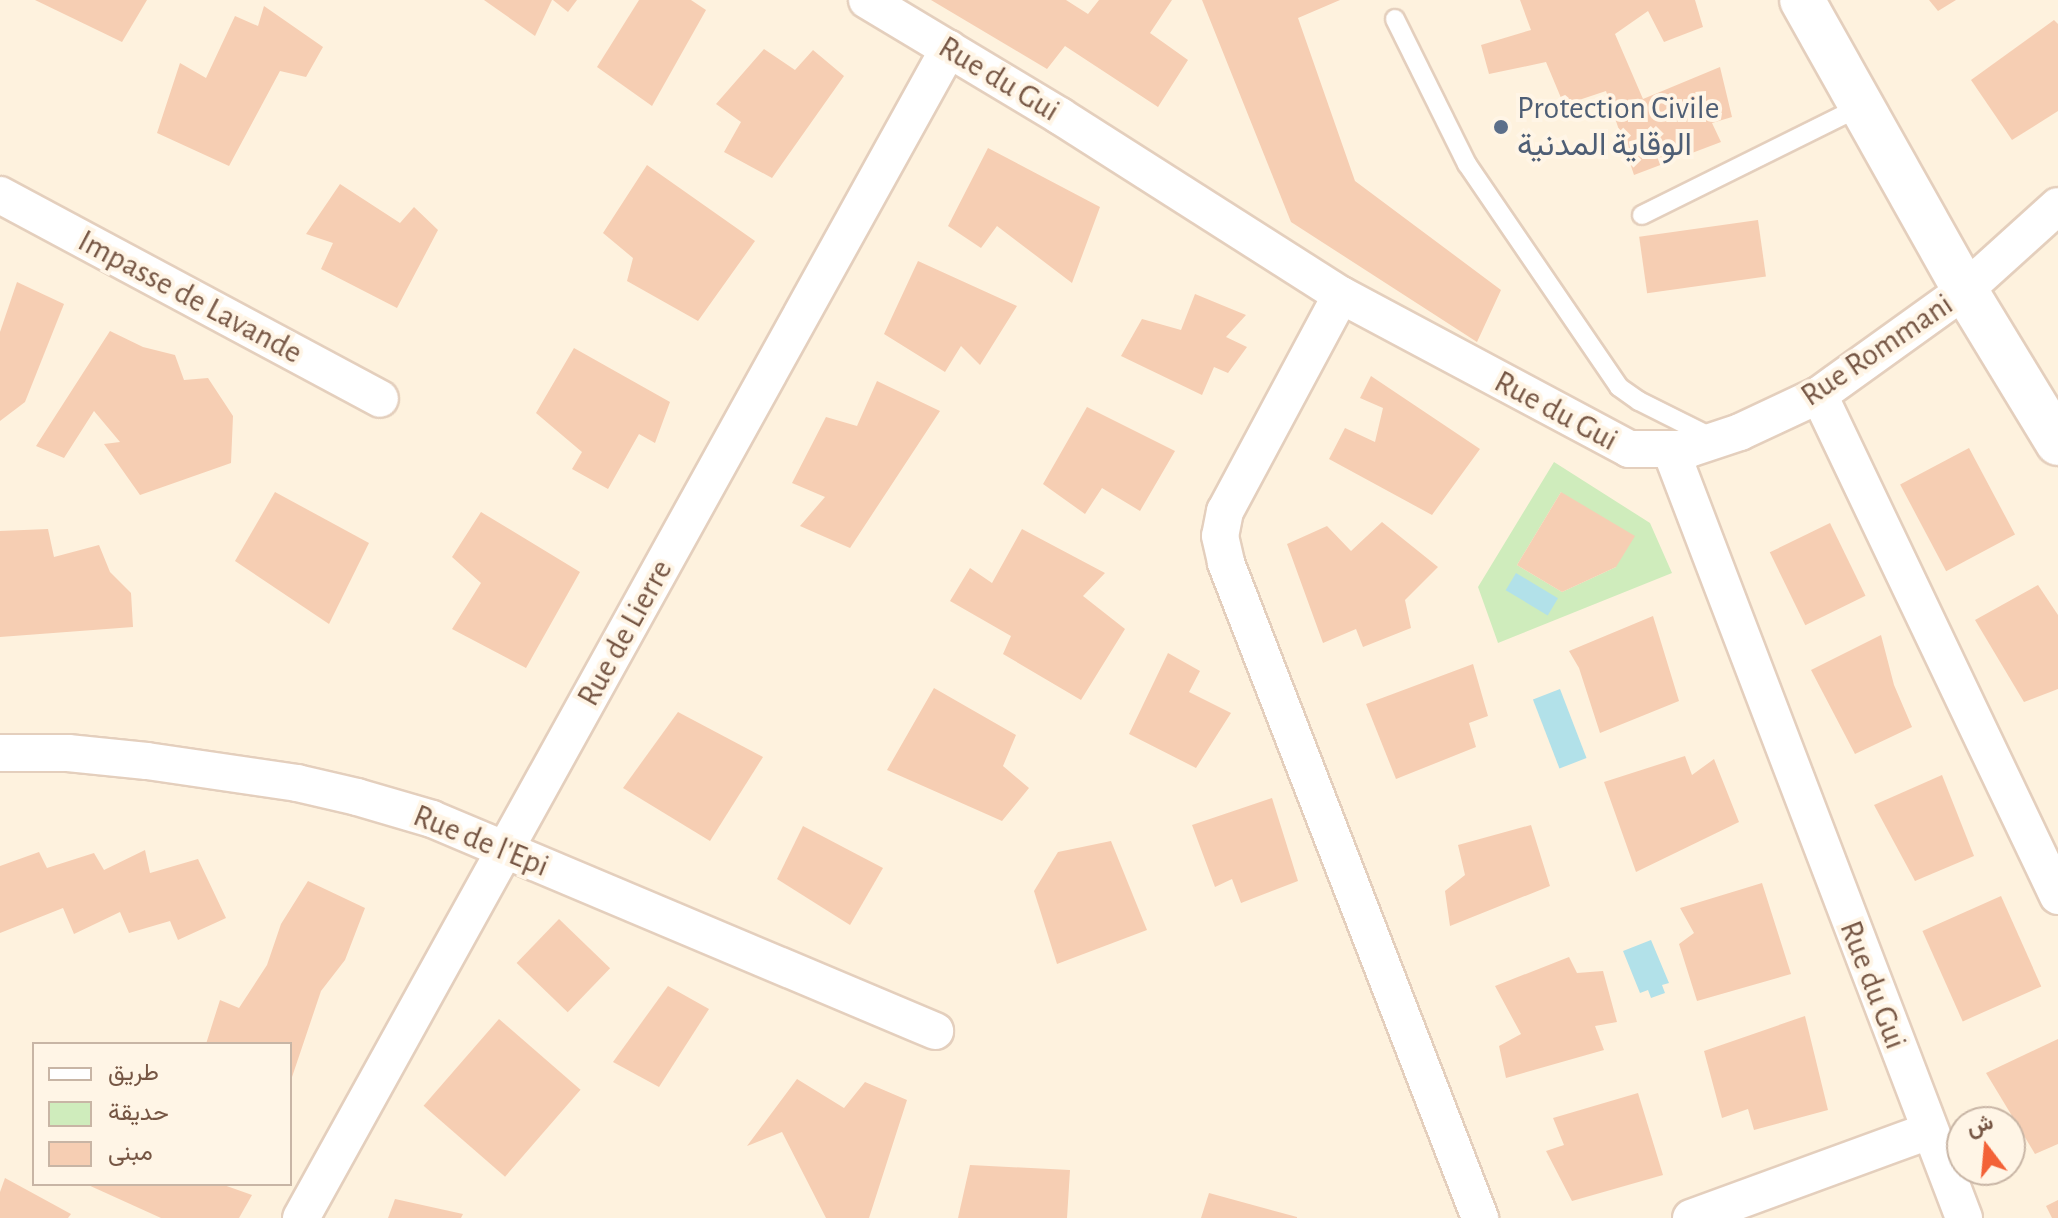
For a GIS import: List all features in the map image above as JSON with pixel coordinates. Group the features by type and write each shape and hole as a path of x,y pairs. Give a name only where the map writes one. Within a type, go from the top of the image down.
{"street":[{"name":"Rue du Gui","path":"867,0 949,48 1341,295 1605,439 1629,449 1671,451 1964,1218"},
{"path":"1802,0 1965,290 2058,443"},
{"name":"Rue de Lierre","path":"301,1218 949,48"},
{"name":"Impasse de Lavande","path":"0,195 380,399"},
{"name":"Rue Rommani","path":"1671,451 1718,440 1819,395 1965,290 2058,206"},
{"path":"1341,295 1225,511 1220,536 1226,563 1480,1218"},
{"path":"1819,395 2058,896"},
{"name":"Rue de l'Epi","path":"0,753 68,753 297,783 432,819 935,1031"},
{"path":"1691,1218 1929,1131"}],"lane":[{"path":"1395,19 1467,164 1619,387 1639,401 1718,440"},
{"path":"1642,215 1862,106"}],"green space":[{"path":"1554,462 1650,523 1672,573 1498,643 1478,587","holes":["1561,492 1616,567 1562,592 1517,565"]}],"water":[{"path":"1516,573 1558,598 1548,615 1506,590"},
{"path":"1560,689 1587,758 1559,768 1533,699"},
{"path":"1651,940 1669,983 1662,985 1665,993 1651,998 1648,990 1640,993 1623,951"}],"building":[{"path":"35,0 147,0 122,42"},
{"path":"484,0 552,0 535,36"},
{"path":"553,0 577,0 568,12"},
{"path":"639,0 691,0 706,10 652,106 597,67"},
{"path":"931,0 1066,0 1088,14 1099,0 1172,0 1150,33 1188,60 1158,107 1065,46 1047,69"},
{"path":"1202,0 1340,0 1298,18 1355,181 1501,290 1477,342 1291,222"},
{"path":"1520,0 1695,0 1703,27 1664,42 1648,11 1615,34 1643,99 1720,67 1732,117 1712,123 1721,142 1634,175 1606,91 1564,105 1546,62 1489,74 1481,45 1531,30"},
{"path":"1929,0 1956,0 1938,11"},
{"path":"264,6 323,47 306,77 280,71 229,166 157,133 180,63 206,78 235,16 258,26"},
{"path":"2054,20 2058,24 2058,111 2012,140 1971,80"},
{"path":"764,49 795,70 813,50 844,76 772,178 724,152 741,122 716,104"},
{"path":"988,148 1100,207 1072,283 997,226 981,248 948,226"},
{"path":"647,165 755,241 698,321 627,281 633,258 603,233"},
{"path":"340,184 400,223 414,207 438,230 397,308 321,269 333,243 306,234"},
{"path":"1758,220 1766,276 1647,293 1639,237"},
{"path":"918,261 1017,306 980,365 961,346 945,372 884,334"},
{"path":"17,282 64,304 25,402 0,421 0,332"},
{"path":"1195,294 1246,315 1226,337 1247,347 1228,373 1214,367 1202,395 1121,356 1142,319 1181,330"},
{"path":"110,331 143,347 175,355 184,380 208,378 233,416 231,463 140,495 104,444 120,442 94,411 64,458 36,446"},
{"path":"574,348 670,402 655,443 639,434 608,489 572,469 582,452 536,413"},
{"path":"1371,376 1480,449 1432,515 1329,459 1345,428 1375,442 1383,408 1360,398"},
{"path":"877,381 940,411 850,548 800,526 825,497 792,483 826,417 857,426"},
{"path":"1087,407 1175,451 1140,511 1102,488 1085,514 1043,484"},
{"path":"1969,448 2015,535 1946,571 1900,485"},
{"path":"275,492 369,543 329,624 235,561"},
{"path":"1561,492 1635,536 1616,567 1562,592 1517,565"},
{"path":"481,512 580,572 526,668 452,629 481,583 452,557"},
{"path":"1382,522 1438,567 1405,600 1411,628 1363,647 1356,629 1323,643 1287,544 1327,526 1351,551"},
{"path":"1830,523 1866,596 1805,625 1770,552"},
{"path":"48,529 54,557 99,545 110,572 131,593 133,627 0,637 0,531"},
{"path":"1022,529 1105,573 1083,596 1125,629 1081,700 1003,654 1011,636 950,601 970,568 992,583"},
{"path":"2038,585 2058,615 2058,689 2024,702 1975,620"},
{"path":"1653,616 1679,701 1600,733 1579,668 1569,651"},
{"path":"1881,635 1894,685 1912,727 1855,754 1811,670"},
{"path":"1168,653 1200,671 1189,692 1231,713 1196,768 1129,734"},
{"path":"1473,664 1488,716 1469,723 1476,747 1396,779 1366,704"},
{"path":"934,688 1016,735 1003,766 1029,788 1002,821 887,770"},
{"path":"678,712 763,757 710,841 623,788"},
{"path":"1685,756 1692,775 1714,759 1739,822 1636,872 1604,782"},
{"path":"1942,775 1974,856 1915,881 1874,805"},
{"path":"1272,798 1298,881 1241,903 1232,879 1215,887 1192,825"},
{"path":"1531,825 1550,886 1450,926 1445,891 1465,875 1458,845"},
{"path":"803,826 883,868 850,925 777,879"},
{"path":"1111,841 1147,930 1057,964 1034,891 1058,852"},
{"path":"145,850 150,873 198,859 226,918 178,940 170,921 129,933 120,912 74,934 63,908 0,933 0,866 39,852 47,868 94,853 104,870"},
{"path":"308,881 365,908 345,960 321,991 292,1077 292,1042 207,1042 220,1000 239,1008 267,965 281,924"},
{"path":"1762,883 1791,974 1697,1001 1679,944 1694,933 1680,908"},
{"path":"2001,896 2041,986 1963,1021 1922,931"},
{"path":"559,919 610,968 568,1012 517,963"},
{"path":"1569,957 1577,973 1603,971 1617,1022 1595,1026 1604,1050 1506,1078 1499,1046 1521,1034 1495,986"},
{"path":"668,986 709,1009 659,1087 613,1062"},
{"path":"1805,1016 1828,1110 1754,1130 1748,1109 1722,1118 1704,1051"},
{"path":"499,1019 581,1090 505,1177 424,1106"},
{"path":"2058,1039 2058,1144 2035,1154 2026,1139 2026,1106 2006,1106 1986,1073"},
{"path":"797,1079 844,1108 865,1082 907,1100 869,1218 826,1218 782,1132 747,1146"},
{"path":"1638,1093 1663,1175 1572,1201 1546,1151 1564,1145 1553,1118"},
{"path":"970,1165 1070,1170 1067,1218 958,1218"},
{"path":"5,1178 71,1214 68,1218 0,1218 0,1192"},
{"path":"90,1186 227,1186 252,1195 239,1218 161,1218"},
{"path":"1209,1193 1297,1217 1297,1218 1201,1218"},
{"path":"395,1199 463,1214 461,1218 388,1218"},
{"path":"2058,1200 2058,1218 2052,1218 2046,1206"}],"place":[{"name":"Protection Civile الوقاية المدنية","path":"1501,127"}]}
